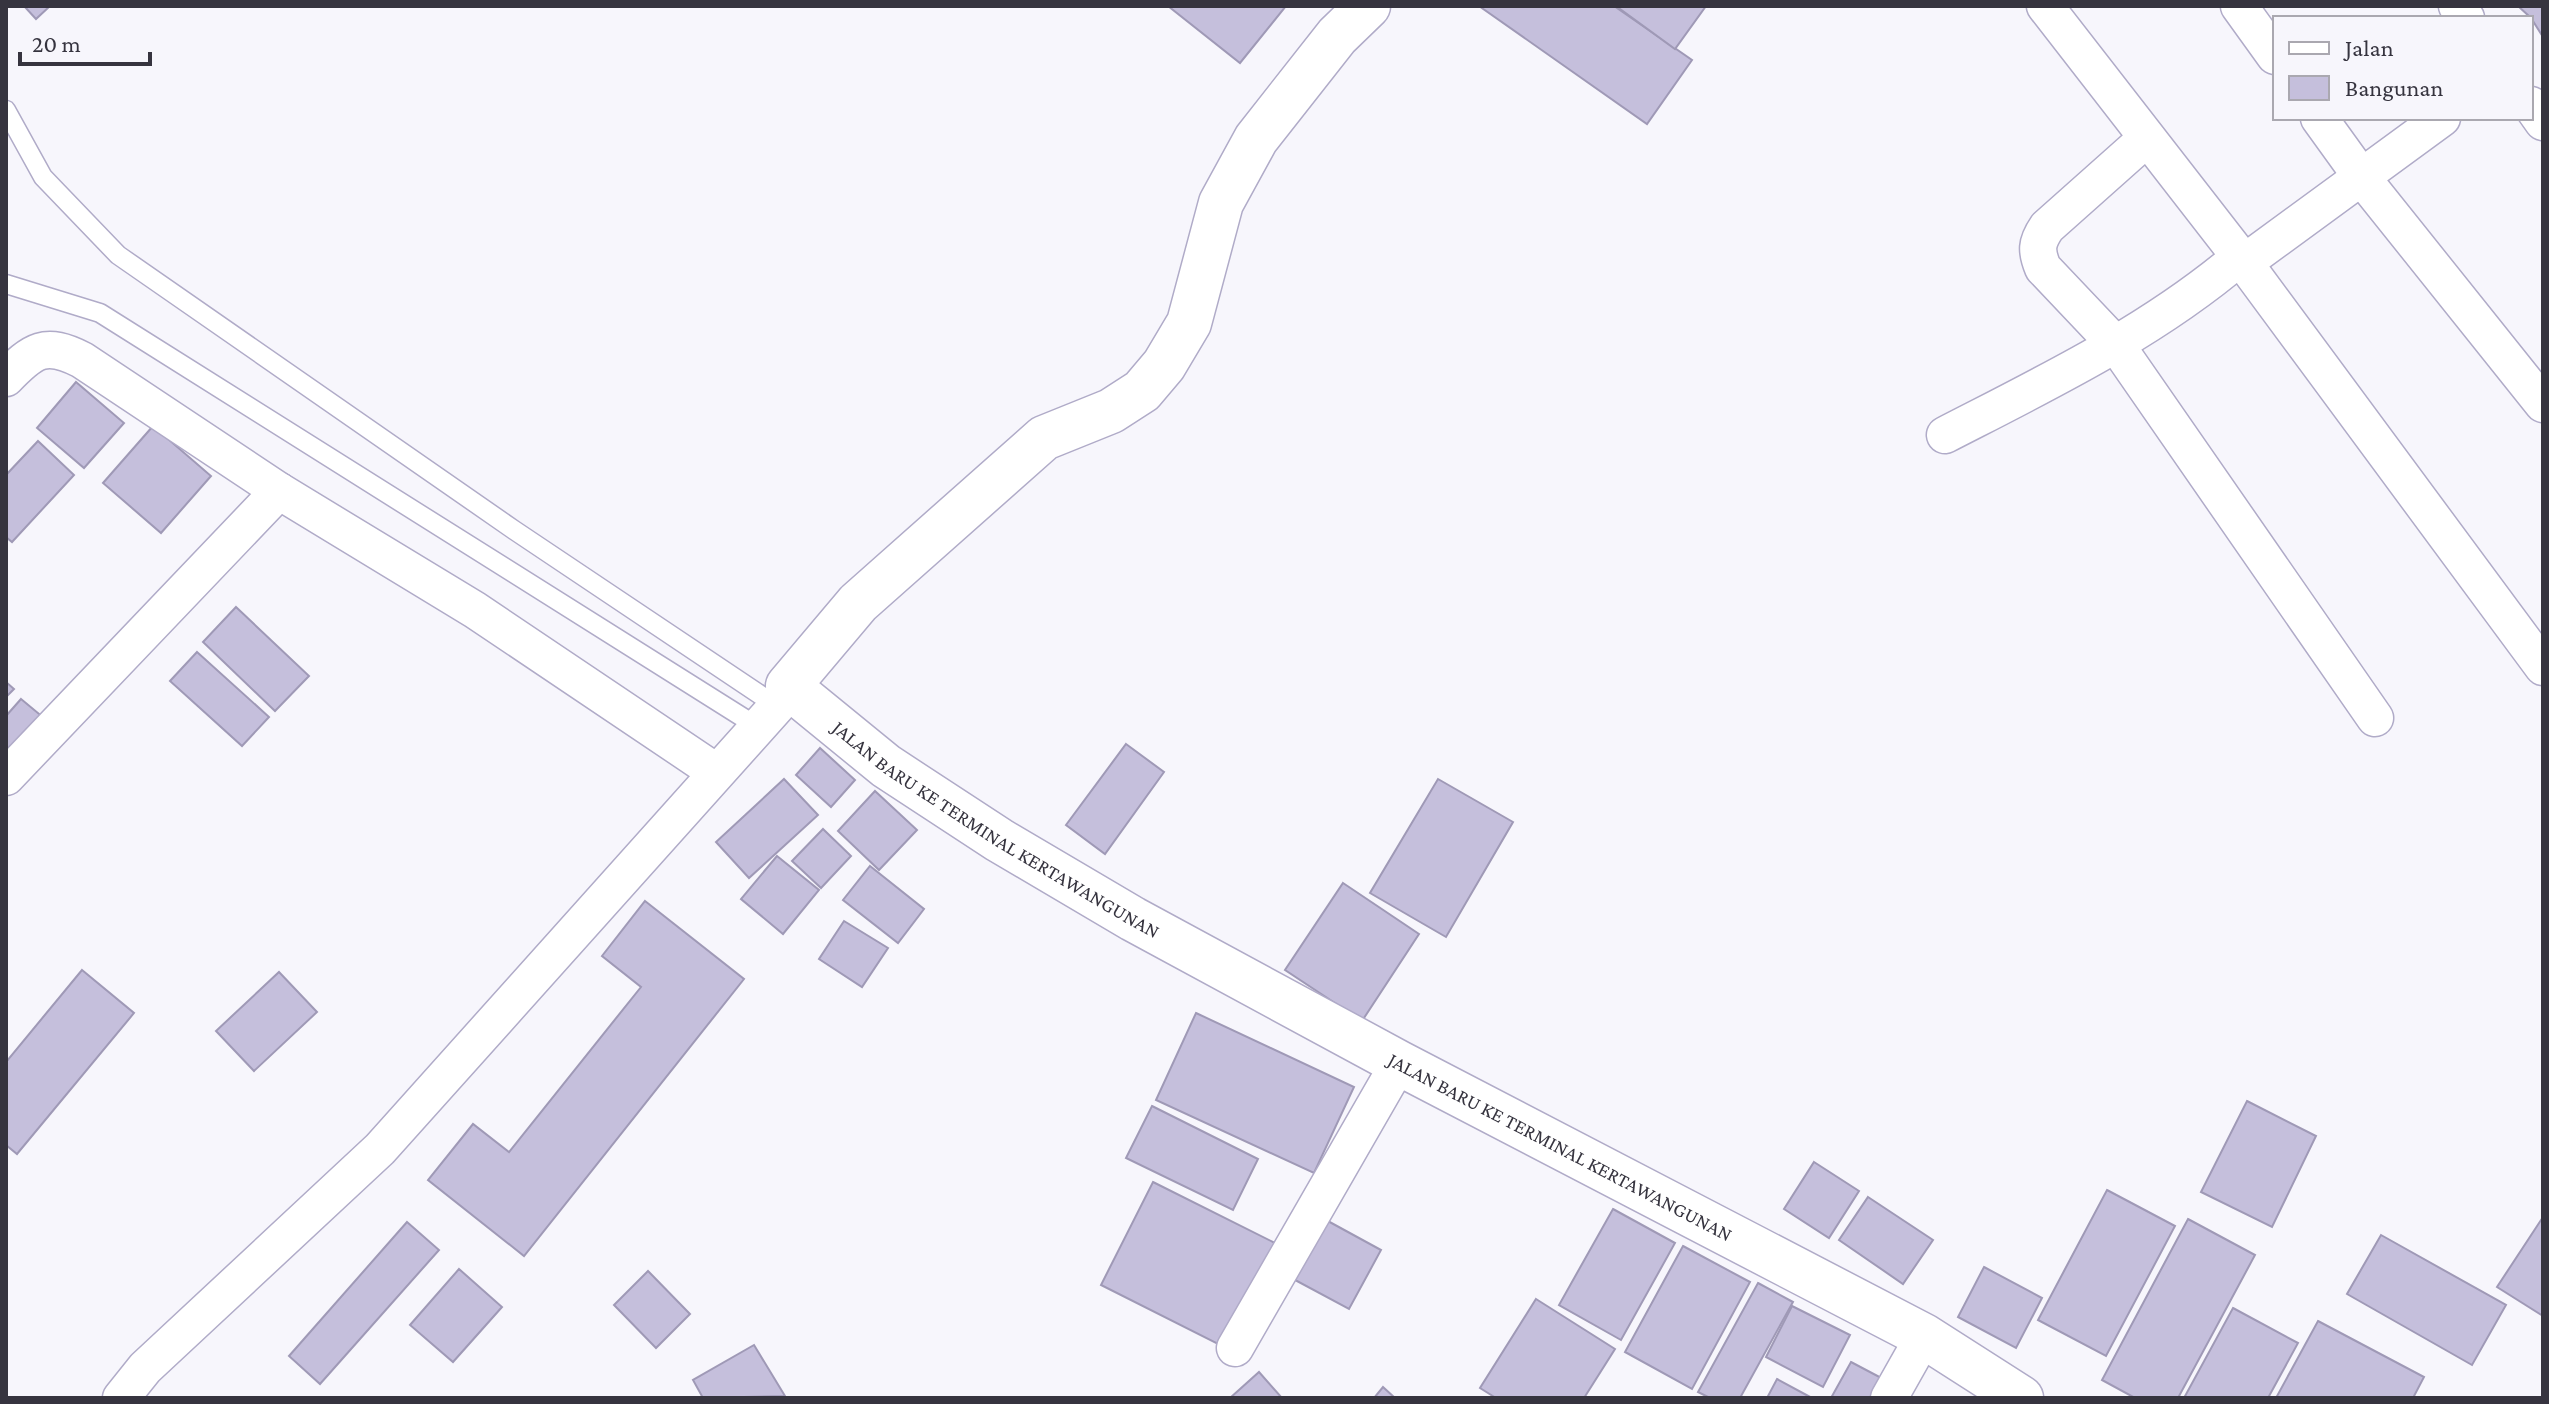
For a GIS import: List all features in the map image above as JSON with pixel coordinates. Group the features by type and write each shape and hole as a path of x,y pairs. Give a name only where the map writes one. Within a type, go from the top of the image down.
{"main road":[{"path":"774,706 858,603 1044,438 1111,411 1142,391 1164,365 1189,323 1221,203 1256,139 1337,36 1368,6"},
{"name":"JALAN BARU KE TERMINAL KERTAWANGUNAN","path":"774,706 886,766 999,840 1133,919 1399,1063 1924,1336 2021,1398"}],"street":[{"path":"2045,6 2240,257 2543,667"},
{"path":"2239,6 2273,53"},
{"path":"2320,120 2363,179 2543,404"},
{"path":"1945,435 2117,346 2198,293 2240,257 2252,257 2363,179 2439,120"},
{"path":"2147,138 2047,227 2037,240 2037,253 2043,268 2117,346 2375,718"},
{"path":"6,378 26,357 53,348 67,352 279,491 475,610 716,772"},
{"path":"6,777 279,491"},
{"path":"121,1398 145,1368 380,1149 774,706"},
{"path":"1235,1348 1399,1063"},
{"path":"1889,1398 1924,1336"}],"lane":[{"path":"6,110 43,177 118,255 774,706"},
{"path":"6,284 100,313 774,706"}],"building":[{"path":"24,6 50,6 36,19"},
{"path":"1168,6 1286,6 1240,63"},
{"path":"1479,6 1614,6 1692,60 1647,124"},
{"path":"1616,6 1706,6 1675,49"},
{"path":"2518,6 2543,6 2543,37 2533,16"},
{"path":"76,382 124,423 84,468 37,428"},
{"path":"153,426 211,476 161,533 103,483"},
{"path":"38,441 74,475 12,542 6,537 6,475"},
{"path":"236,607 309,676 275,711 203,642"},
{"path":"197,652 269,717 242,746 170,681"},
{"path":"6,682 14,689 6,697"},
{"path":"21,699 44,718 12,755 6,750 6,716"},
{"path":"1126,744 1164,772 1105,854 1066,825"},
{"path":"820,748 855,780 831,807 796,775"},
{"path":"784,779 818,815 749,878 716,842"},
{"path":"1438,779 1513,822 1446,937 1370,893"},
{"path":"875,791 917,830 879,870 838,831"},
{"path":"823,829 851,856 821,888 792,861"},
{"path":"777,856 819,890 783,934 741,899"},
{"path":"870,866 924,909 898,943 843,900"},
{"path":"1343,883 1419,934 1362,1021 1285,970"},
{"path":"645,901 744,979 524,1256 428,1180 473,1124 509,1152 641,987 602,956"},
{"path":"844,921 888,948 862,987 819,959"},
{"path":"82,970 134,1013 17,1154 6,1145 6,1062"},
{"path":"279,972 317,1012 254,1071 216,1031"},
{"path":"1196,1013 1354,1087 1314,1173 1156,1100"},
{"path":"2247,1101 2316,1136 2272,1227 2201,1192"},
{"path":"1152,1106 1258,1159 1233,1210 1126,1158"},
{"path":"1814,1162 1859,1191 1829,1238 1784,1209"},
{"path":"1153,1182 1275,1243 1224,1347 1101,1285"},
{"path":"2107,1190 2175,1226 2106,1356 2038,1320"},
{"path":"1868,1197 1933,1240 1903,1284 1839,1240"},
{"path":"1613,1209 1675,1243 1621,1340 1559,1305"},
{"path":"1315,1214 1381,1250 1349,1309 1282,1273"},
{"path":"2543,1217 2543,1316 2497,1287"},
{"path":"2188,1219 2255,1255 2178,1398 2135,1398 2102,1380"},
{"path":"407,1222 439,1250 320,1384 289,1356"},
{"path":"2381,1235 2506,1305 2472,1365 2347,1294"},
{"path":"1683,1246 1750,1282 1692,1389 1625,1352"},
{"path":"1984,1267 2042,1298 2016,1348 1958,1317"},
{"path":"459,1269 502,1307 453,1362 410,1325"},
{"path":"648,1271 690,1314 656,1348 614,1305"},
{"path":"1758,1283 1793,1302 1740,1398 1710,1398 1698,1392"},
{"path":"1536,1299 1615,1349 1584,1398 1496,1398 1480,1388"},
{"path":"1792,1306 1850,1335 1823,1387 1766,1357"},
{"path":"2233,1308 2298,1343 2268,1398 2184,1398"},
{"path":"2318,1321 2424,1377 2413,1398 2276,1398"},
{"path":"754,1345 785,1396 703,1398 693,1380"},
{"path":"1851,1362 1887,1381 1878,1398 1831,1398"},
{"path":"1259,1372 1282,1398 1230,1398"},
{"path":"1777,1379 1812,1398 1767,1398"},
{"path":"1383,1387 1395,1398 1374,1398"}]}
